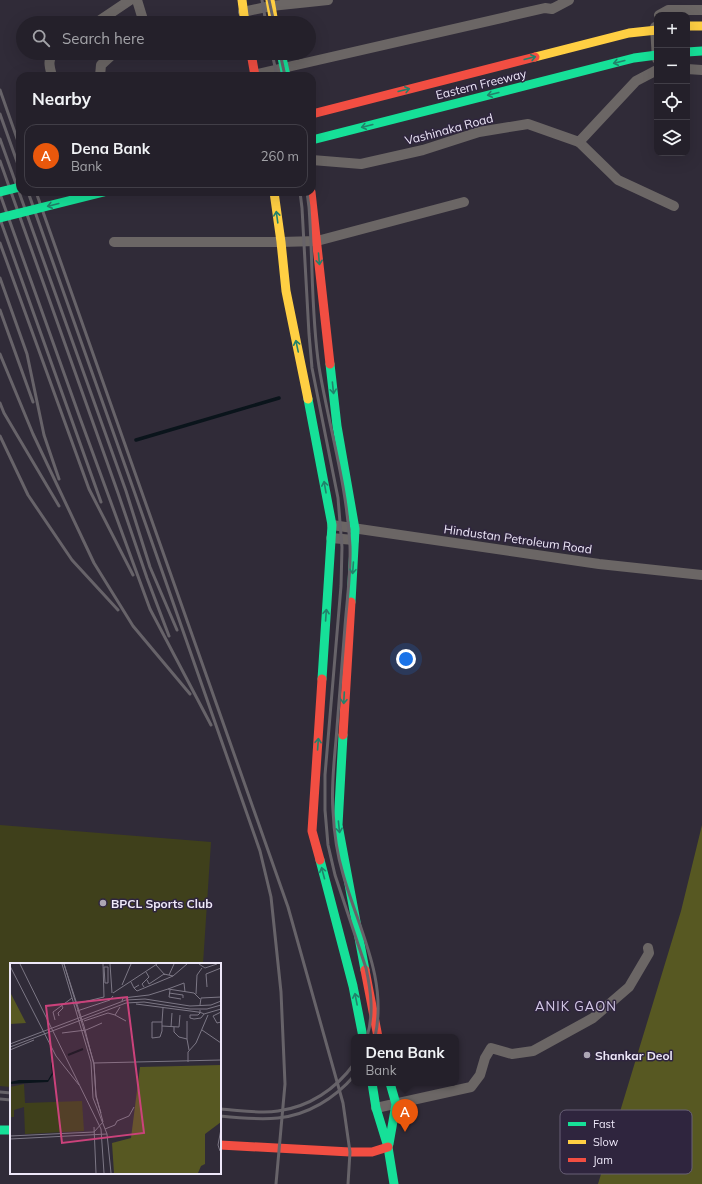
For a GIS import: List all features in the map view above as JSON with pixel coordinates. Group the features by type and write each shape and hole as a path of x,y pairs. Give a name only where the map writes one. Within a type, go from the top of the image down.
{"main road":[{"path":"242,0 244,16"},
{"path":"270,3 273,16"},
{"path":"690,26 702,26"},
{"name":"Eastern Freeway","path":"316,113 629,33 654,30"},
{"path":"690,51 702,51"},
{"name":"Eastern Freeway","path":"316,139 634,58 654,55"},
{"path":"252,60 253,72"},
{"path":"282,60 285,72"},
{"path":"0,192 16,188"},
{"path":"0,218 88,196"},
{"path":"275,196 286,291 316,438 332,526 312,831 353,986 362,1034"},
{"path":"311,196 337,426 355,529 338,825 377,1034"},
{"path":"372,1086 376,1108 388,1147 394,1184"},
{"path":"388,1147 396,1104 391,1086"},
{"path":"221,1145 350,1152 372,1152 388,1147"}],"street":[{"path":"106,16 130,0"},
{"path":"137,0 142,16"},
{"path":"243,12 270,3 328,0"},
{"path":"545,8 553,0"},
{"path":"285,72 545,8 552,9 569,0"},
{"path":"664,12 668,10 702,10"},
{"path":"49,60 51,72"},
{"path":"100,72 100,64 105,60"},
{"path":"690,69 702,70"},
{"path":"654,72 636,81 579,142 618,180 674,206"},
{"name":"Vashinaka Road","path":"316,160 361,164 423,150 479,132 528,124 579,142"},
{"path":"114,242 317,241 464,202"},
{"name":"Hindustan Petroleum Road","path":"332,526 599,564 702,575"},
{"path":"331,538 354,540"},
{"path":"376,1108 471,1088 480,1075 485,1058 492,1048 512,1054 533,1051 593,1018 629,988 649,954 648,948"}],"shaded area":[{"name":"BPCL Sports Club","path":"0,825 211,842 203,963 10,963 10,1087 0,1086"},
{"path":"702,825 702,1184 598,1184 601,1174 692,1174 692,1110 620,1110 681,911"}],"waterway":[{"path":"136,440 279,398"}],"railway":[{"path":"262,0 265,16"},
{"path":"269,0 272,16"},
{"path":"274,60 276,72"},
{"path":"282,60 284,72"},
{"path":"0,90 16,136"},
{"path":"0,114 16,159"},
{"path":"0,139 16,184"},
{"path":"0,161 147,578 169,636"},
{"path":"0,194 150,609 211,725"},
{"path":"20,196 126,491 150,567 177,630"},
{"path":"29,196 260,851 271,897 281,992 285,1084 276,1184"},
{"path":"37,196 288,907 343,1103 350,1152 348,1184"},
{"path":"300,196 312,368 338,498 342,547 341,586 325,775 325,810 328,845 335,875 368,977 371,1011 368,1034"},
{"path":"308,196 316,347 323,389 342,478 350,546 349,576 333,776 333,819 341,866 370,954 375,974 378,995 378,1016 375,1034"},
{"path":"0,219 101,502"},
{"path":"0,243 89,489 133,575"},
{"path":"0,278 27,354 44,435 59,479"},
{"path":"0,310 33,402"},
{"path":"0,354 33,434 94,563 133,626 190,694"},
{"path":"0,403 4,413 59,506"},
{"path":"0,436 28,495 72,560 118,610"},
{"path":"221,1109 271,1112 289,1109 311,1101 321,1095 339,1081 351,1068"},
{"path":"221,1116 271,1119 300,1113 330,1098 351,1079"},
{"path":"0,1092 10,1093"},
{"path":"0,1099 10,1100"}],"traffic: fast":[{"path":"690,52 702,51"},
{"path":"316,139 634,58 654,55"},
{"path":"283,60 285,72"},
{"path":"0,192 16,188"},
{"path":"0,218 88,196"},
{"path":"330,364 337,426 355,529 351,602"},
{"path":"308,399 332,525 322,679"},
{"path":"343,735 338,825 365,970"},
{"path":"320,860 353,986 362,1034"},
{"path":"372,1086 376,1108 388,1147 394,1184"},
{"path":"389,1144 396,1104 391,1086"},
{"path":"0,1130 10,1130"}],"traffic: slow":[{"path":"242,0 244,16"},
{"path":"270,0 273,16"},
{"path":"690,26 702,26"},
{"path":"535,57 629,33 654,30"},
{"path":"275,196 286,291 308,399"}],"traffic: jam":[{"path":"316,113 535,57"},
{"path":"252,60 254,72"},
{"path":"311,196 330,364"},
{"path":"343,735 351,602"},
{"path":"320,860 312,831 322,679"},
{"path":"365,970 377,1034"},
{"path":"221,1145 350,1152 372,1152 388,1147"}],"place":[{"name":"BPCL Sports Club","path":"103,903"},
{"name":"Shankar Deol","path":"587,1055"},
{"name":"Dena Bank","path":"405,1132"}],"district":[{"name":"ANIK GAON","path":"576,1006"}]}
